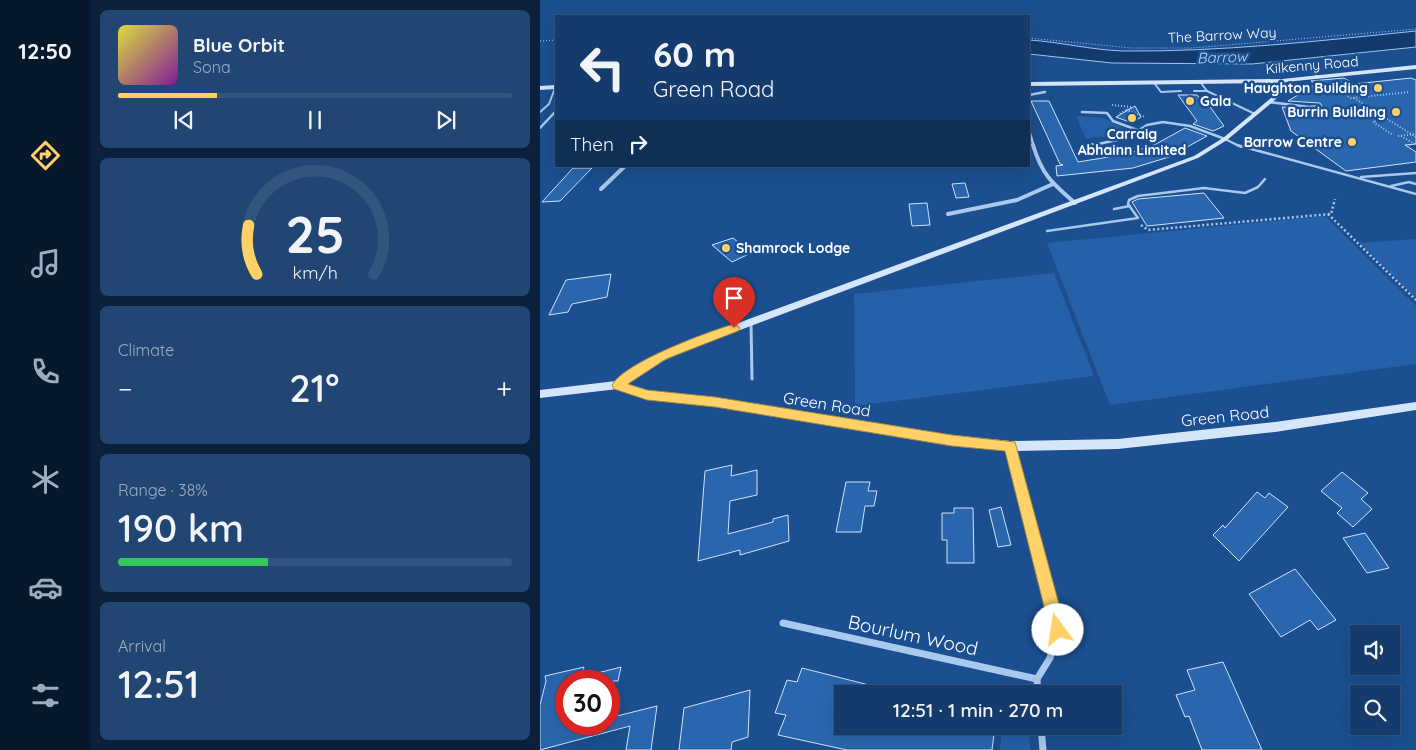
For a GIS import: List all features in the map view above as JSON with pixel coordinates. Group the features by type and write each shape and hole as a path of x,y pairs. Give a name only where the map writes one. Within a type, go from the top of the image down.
{"street":[{"name":"Kilkenny Road","path":"1030,84 1282,81 1416,67"},
{"path":"540,394 618,385 644,366 662,356 1196,157 1225,139 1286,88 1282,81"},
{"path":"540,88 555,88"},
{"path":"1030,95 1045,92"},
{"path":"1269,102 1319,106"},
{"path":"540,128 555,112"},
{"path":"1082,112 1104,112 1107,113 1109,118 1137,130"},
{"path":"1090,146 1123,139 1134,135 1137,130 1154,123 1186,124 1225,139"},
{"path":"1030,137 1039,166 1053,184 1075,203"},
{"path":"601,189 624,167"},
{"path":"948,214 1011,202 1053,184"},
{"name":"Green Road","path":"618,385 647,395 715,402 952,440 1010,446 1114,444 1274,427 1416,406"},
{"path":"1010,446 1058,630 1050,658 1036,679 1037,685"},
{"name":"Bourlum Wood","path":"783,623 1036,679"},
{"path":"1042,735 1043,750"}],"lane":[{"path":"1310,71 1318,77"},
{"path":"1201,83 1207,91"},
{"path":"1155,84 1161,92 1181,92"},
{"path":"540,112 550,104 555,88"},
{"path":"1194,91 1207,91 1255,114"},
{"path":"540,108 550,104"},
{"path":"1225,139 1238,146 1416,194"},
{"path":"1354,177 1416,173"},
{"path":"1047,231 1138,218 1130,206 1129,200 1138,196 1205,188 1226,193 1246,193 1259,188 1265,180"},
{"path":"1389,186 1409,182 1416,184"},
{"path":"1114,209 1130,206"},
{"path":"751,322 752,379"}],"path":[{"name":"The Barrow Way","path":"1030,38 1131,48 1192,48 1416,29"},
{"path":"540,41 555,40"},
{"path":"1318,77 1415,136"},
{"path":"1354,98 1409,92"},
{"path":"1104,112 1108,105 1132,107 1109,118"},
{"path":"1126,110 1154,123"},
{"path":"1385,118 1373,122 1393,135"},
{"path":"1415,136 1400,136 1410,144 1416,145"},
{"path":"1410,144 1415,136"},
{"path":"1132,219 1148,230 1328,214 1333,209 1336,200"},
{"path":"1328,214 1416,300"}],"shaded area":[{"path":"1076,116 1104,118 1130,132 1114,137 1092,137 1086,139"},
{"path":"1325,216 1416,306 1416,364 1110,405 1047,243"},
{"path":"1416,239 1416,298 1360,243"},
{"path":"1054,273 1094,376 855,406 854,294"},
{"path":"1001,735 1029,735 1030,750 1000,750"}],"water":[{"name":"Barrow","path":"1416,31 1416,47 1252,64 1112,63 1030,54 1030,40 1111,50 1160,51 1270,45"}],"building":[{"path":"1344,78 1354,84 1411,78 1416,80 1416,144 1405,145 1416,152 1416,162 1346,171 1291,131 1282,107 1309,110 1320,109 1322,106 1320,103 1288,101 1316,84 1311,81"},
{"path":"1178,95 1197,95 1201,100 1205,100 1224,126 1213,131 1193,124 1197,121"},
{"path":"1031,101 1049,101 1078,162 1127,154 1156,144 1185,128 1207,136 1169,157 1133,168 1057,176 1056,166 1063,165 1060,164"},
{"path":"1135,106 1141,117 1132,123 1116,117"},
{"path":"573,168 592,168 560,201 542,202"},
{"path":"965,183 969,197 956,198 952,184"},
{"path":"1204,193 1224,218 1147,226 1132,202 1138,199"},
{"path":"927,203 930,225 912,226 909,204"},
{"name":"Shamrock Lodge","path":"733,238 751,253 732,262 712,245"},
{"path":"611,274 607,297 572,304 568,312 549,315 566,280"},
{"path":"732,465 731,476 757,470 757,495 730,501 728,534 773,522 773,519 788,515 789,541 740,555 740,550 698,561 705,471"},
{"path":"1342,472 1368,493 1361,499 1372,509 1353,527 1337,513 1342,508 1321,491"},
{"path":"846,482 870,482 868,491 877,491 874,506 865,506 861,532 836,532"},
{"path":"1257,492 1265,498 1269,493 1288,507 1239,561 1213,535 1223,525 1225,528"},
{"path":"1001,507 1011,545 998,547 989,510"},
{"path":"954,508 973,508 974,563 947,563 947,540 942,540 942,513 954,513"},
{"path":"1365,533 1389,568 1367,573 1343,538"},
{"path":"1295,569 1336,620 1318,630 1310,620 1281,637 1249,594"},
{"path":"1223,662 1262,750 1202,750 1189,716 1185,717 1176,695 1195,690 1187,670"},
{"path":"584,667 583,670 571,670"},
{"path":"621,667 620,672 620,670 609,670"},
{"path":"802,668 869,685 834,685 834,735 994,735 992,750 847,750 778,735 786,715 775,713 787,680 797,682"},
{"path":"555,674 555,735 596,735 540,750 540,705 546,681 545,676"},
{"path":"750,690 748,737 732,742 731,750 679,750 684,708"},
{"path":"657,706 651,750 626,750 630,726 620,729 620,715"}],"place":[{"name":"Haughton Building","path":"1378,88"},
{"name":"Gala","path":"1190,101"},
{"name":"Burrin Building","path":"1396,112"},
{"name":"Carraig Abhainn Limited","path":"1132,118"},
{"name":"Barrow Centre","path":"1352,142"},
{"name":"Shamrock Lodge","path":"726,248"}],"route":[{"path":"734,328 662,356 644,366 618,385 647,395 715,402 952,440 1010,446 1058,630"}]}
